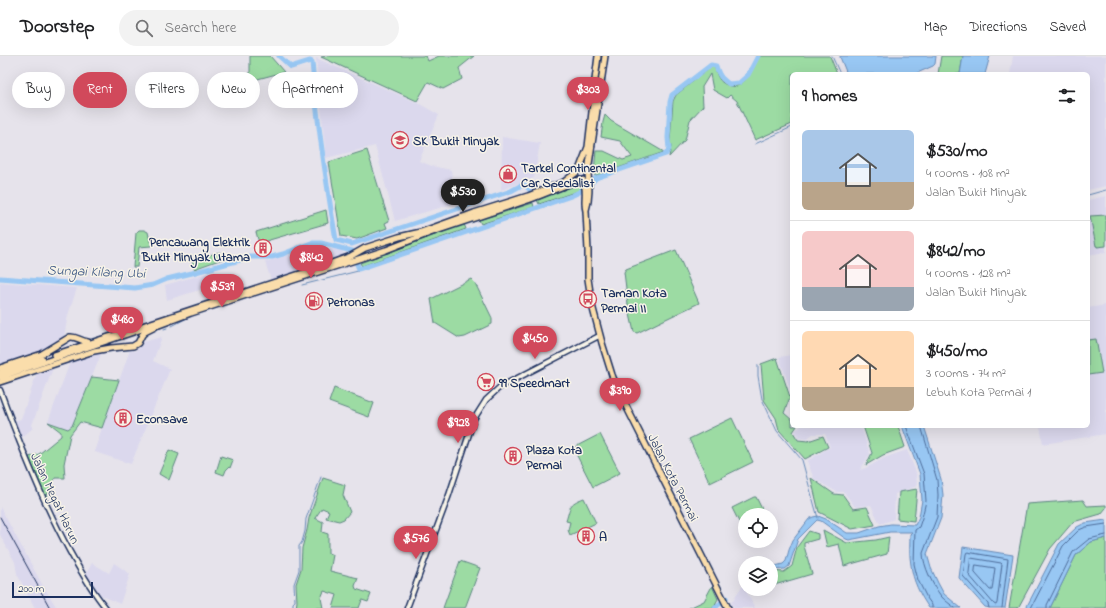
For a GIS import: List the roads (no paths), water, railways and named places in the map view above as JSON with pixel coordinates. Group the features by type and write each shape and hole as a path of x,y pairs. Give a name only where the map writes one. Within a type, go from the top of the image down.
{"main road":[{"path":"584,182 577,177 588,147 598,56"},
{"name":"Jalan Kota Permai","path":"605,56 591,154 588,172 584,182 588,193 584,205 586,211 588,278 599,336 618,390 727,606"},
{"path":"402,244 372,252 370,250 408,235 528,196 564,182 583,168 588,172"},
{"path":"0,382 94,351 133,346 138,343 145,332 191,313 352,259 402,244 467,220 584,182"},
{"path":"0,377 90,343 318,268 352,259 365,248 408,235"},
{"path":"0,373 151,326 159,325"},
{"path":"126,335 136,337 138,343"},
{"path":"0,368 42,354 66,339 73,337 80,341 90,343"},
{"path":"65,353 76,343 73,337"}],"street":[{"path":"407,608 449,495 474,419 486,400 500,387 599,336"},
{"name":"Jalan Megat Harun","path":"0,390 25,456 54,522 89,586 106,608"}],"water":[{"path":"936,56 935,64 933,66 920,72 846,72 840,57"},
{"path":"963,56 990,56 986,72 960,72"},
{"path":"903,428 925,428 941,479 943,495 941,518 927,554 931,568 944,594 961,608 929,608 917,588 913,577 910,561 910,534 912,532 890,532 849,540 821,521 817,520 798,539 789,566 785,569 778,570 778,565 783,564 786,561 793,540 809,519 813,517 818,516 826,519 847,533 859,533 879,526 891,524 915,525 919,517 922,500 920,474"},
{"path":"1106,520 1106,538 1091,542 1076,555 1050,608 1026,608 1059,544 1077,527 1085,523"},
{"path":"963,547 1013,555 1005,608 985,607 959,578"}],"waterway":[{"path":"279,56 291,67 310,61 312,62 316,107 336,240 352,244 511,191 520,186 525,185 529,189"},
{"name":"Sungai Kilang Ubi","path":"357,264 359,269 571,196 584,189 596,178 666,154 669,149 668,138 670,102 672,95 711,65 716,66 718,72 729,84 739,83 748,75 758,56"},
{"path":"832,56 839,72"},
{"path":"755,144 790,128"},
{"path":"1090,194 1106,190"},
{"name":"Sungai Kilang Ubi","path":"0,278 135,288 153,285 167,279 251,257 272,257 311,243 321,243 352,251"},
{"path":"302,285 358,271 359,269"},
{"path":"193,315 216,308"},
{"path":"172,326 189,317"},
{"path":"758,365 758,376 762,399 777,431 802,460 818,518"},
{"path":"293,608 293,603 295,601 294,584 299,570 299,546 302,542 306,519 321,477"},
{"path":"715,608 726,598"}],"railway":[{"path":"0,517 50,608"}],"place":[{"name":"SK Bukit Minyak","path":"400,140"},
{"name":"Tarkel Continental Car Specialist","path":"508,174"},
{"name":"Pencawang Elektrik Bukit Minyak Utama","path":"263,248"},
{"name":"Taman Kota Permai II","path":"588,299"},
{"name":"Petronas","path":"314,301"},
{"name":"99 Speedmart","path":"486,382"},
{"name":"Econsave","path":"123,418"},
{"name":"Plaza Kota Permai","path":"513,456"},
{"name":"A","path":"586,536"}]}
